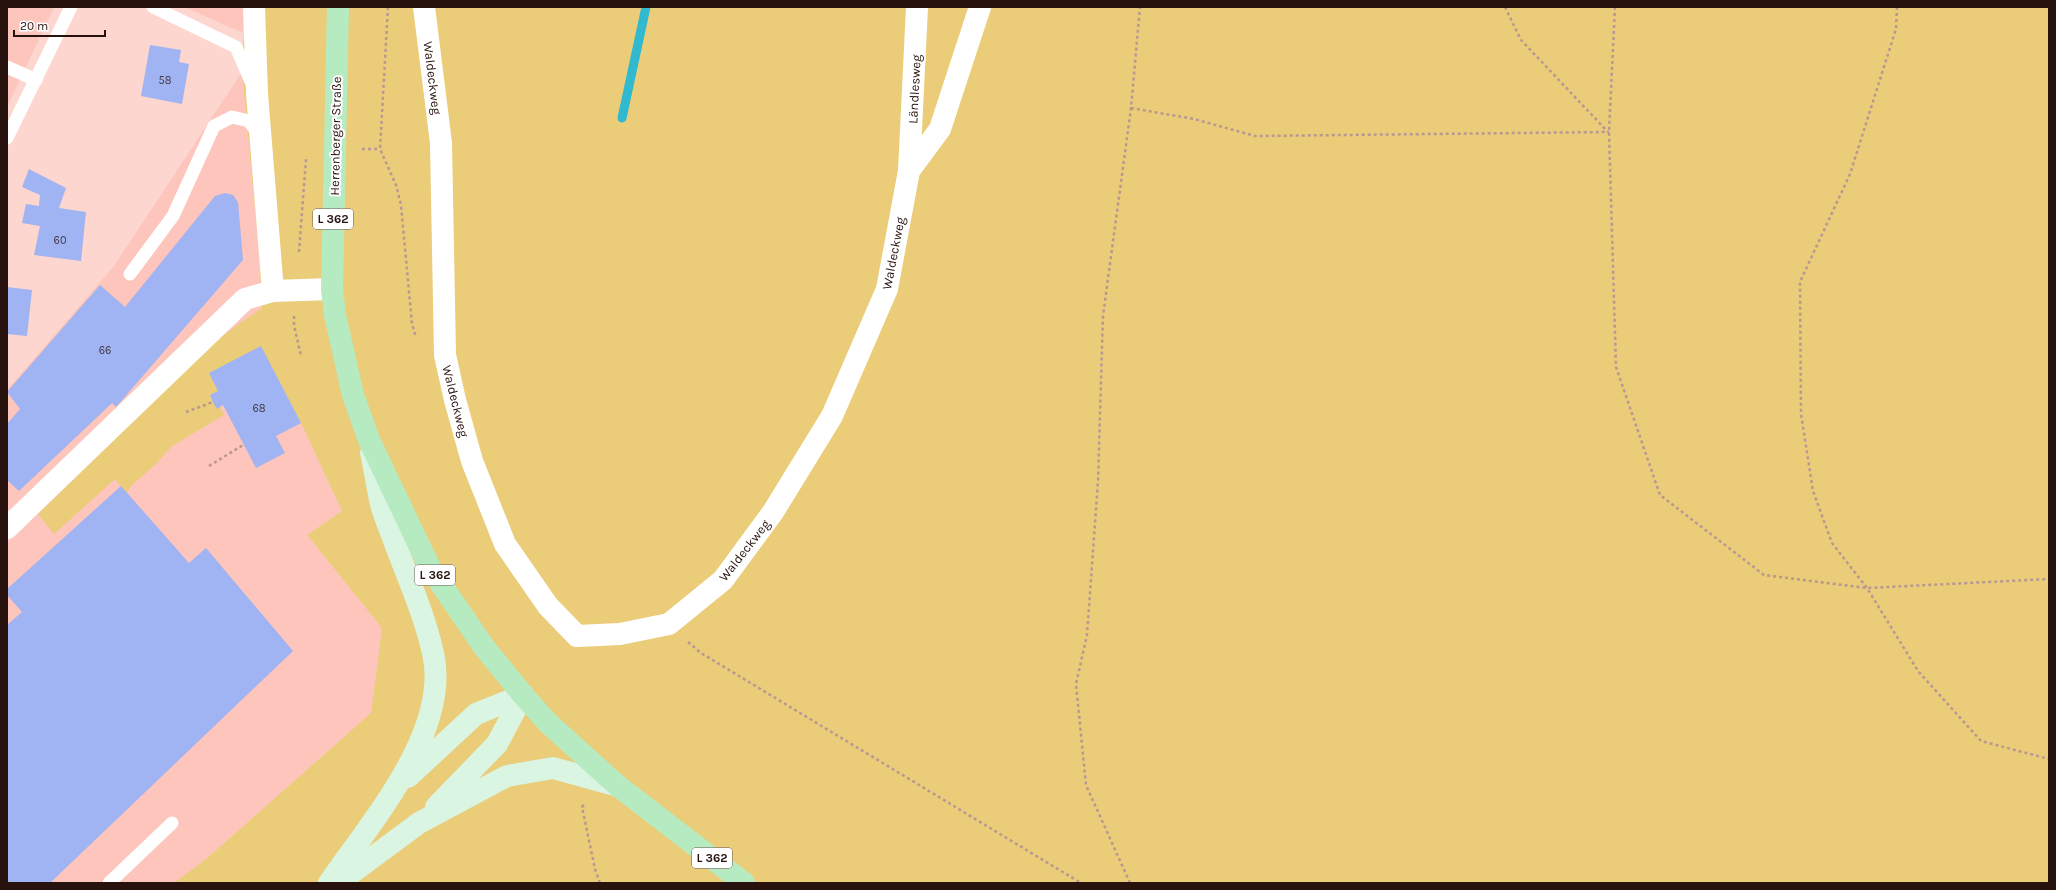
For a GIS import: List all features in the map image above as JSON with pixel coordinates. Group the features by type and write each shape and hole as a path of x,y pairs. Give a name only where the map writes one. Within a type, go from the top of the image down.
{"main road":[{"name":"Herrenberger Straße","path":"332,289 338,7"},
{"name":"L 362","path":"332,289 335,315 352,395 369,440 430,568 484,647 548,723 618,786 744,883"},
{"path":"329,883 396,787 424,733 433,708 436,681 433,654 423,618 381,505 369,440"},
{"path":"396,787 476,714 523,695"},
{"path":"419,823 497,744 523,695"},
{"path":"338,883 419,823 507,776 553,768 618,786"}],"street":[{"path":"254,7 257,94 273,291"},
{"name":"Waldeckweg","path":"424,7 441,143 445,355 455,400 472,461 505,544 548,606 577,636 620,634 669,624 723,580 773,512 832,416 887,289 909,171 940,129 980,7"},
{"name":"Ländlesweg","path":"909,171 918,7"},
{"path":"7,528 245,299 273,291 332,289"}],"lane":[{"path":"7,138 71,7"},
{"path":"153,7 236,47 257,94"},
{"path":"7,67 36,80"},
{"path":"130,274 173,216 214,126 232,117 249,121 260,136"},
{"path":"109,883 172,823"}],"path":[{"path":"388,7 380,149 396,185 401,205 412,324 417,339"},
{"path":"1130,883 1086,785 1076,684 1087,635 1098,481 1103,316 1131,108 1140,7"},
{"path":"1505,7 1521,40 1609,132"},
{"path":"1614,7 1609,132 1616,367 1660,495 1764,575 1867,588 2049,579"},
{"path":"1897,7 1896,29 1850,174 1800,282 1802,414 1813,491 1832,543 1867,588 1918,671 1982,741 2049,759"},
{"path":"1131,108 1194,119 1255,136 1609,132"},
{"path":"186,412 213,402"},
{"path":"209,466 243,444"},
{"path":"669,624 701,653 1081,883"},
{"path":"600,883 595,869 582,807 618,786"}],"shaded area":[{"path":"7,7 54,7 7,107"},
{"path":"184,7 245,7 243,33"},
{"path":"245,7 2049,7 2049,883 174,883 206,859 371,713 382,628 307,535 342,511 301,423 261,347 209,373 218,391 210,395 217,408 220,407 224,415 172,446 155,465 131,486 127,493 115,479 54,534 38,514 215,341 262,308 259,252 242,72"},
{"path":"242,72 259,252 262,308 301,423 342,511 307,535 382,628 371,713 206,859 174,883 7,883 7,543 24,528 7,507 7,390 114,266"}],"building":[{"path":"150,45 181,50 179,62 189,64 182,104 141,96"},
{"path":"29,169 66,188 59,208 86,212 81,261 34,255 40,226 22,223 26,204 39,206 40,195 22,187"},
{"path":"225,193 233,195 238,202 243,260 116,407 112,403 19,491 7,480 7,424 20,409 7,392 100,285 125,307 215,196"},
{"path":"7,287 32,290 27,336 7,334"},
{"path":"261,346 301,423 276,436 285,453 256,468 223,405 217,409 213,402 210,395 218,391 209,373"},
{"path":"121,486 189,563 206,548 293,651 50,883 7,883 7,625 22,612 7,595 7,589"}],"waterway":[{"path":"622,118 646,7"}]}
